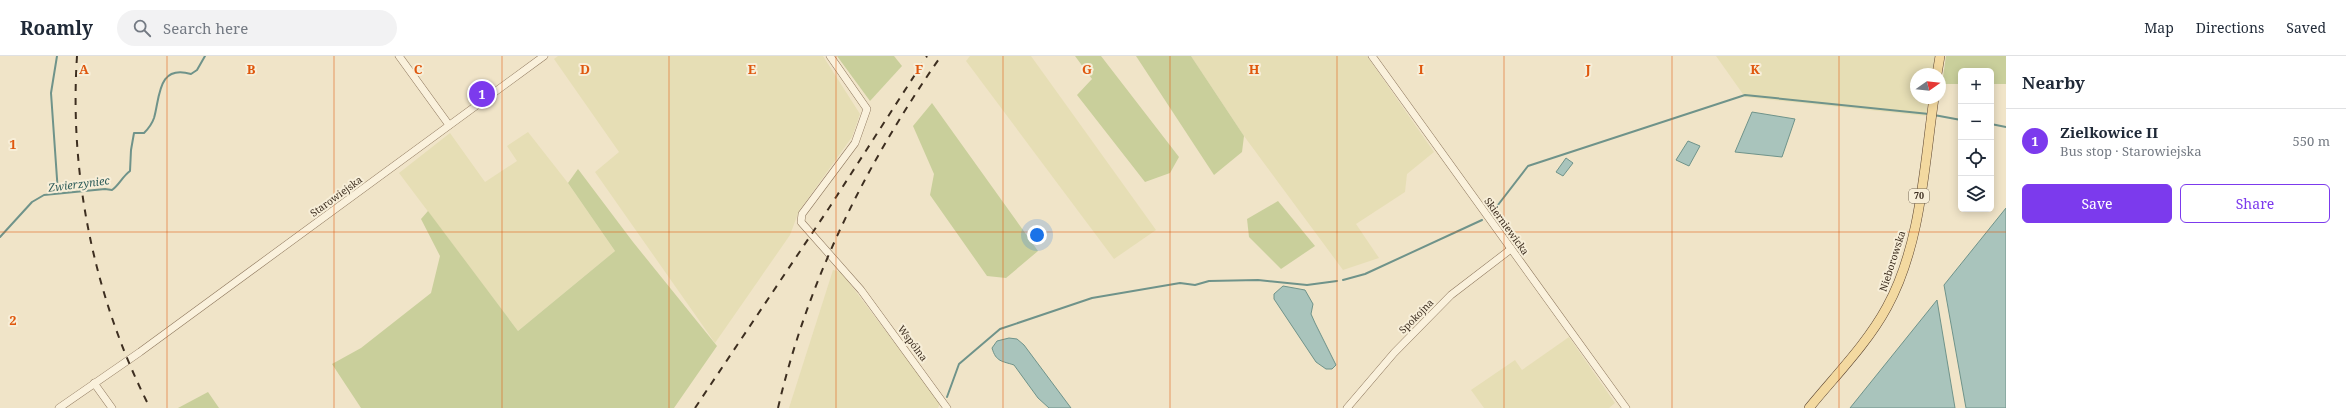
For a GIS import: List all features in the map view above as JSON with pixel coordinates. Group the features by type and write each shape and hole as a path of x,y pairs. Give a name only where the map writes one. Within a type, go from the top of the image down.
{"main road":[{"path":"1939,68 1940,56"},
{"name":"Nieborowska","path":"1809,408 1878,323 1895,290 1915,223 1933,104"}],"street":[{"path":"399,56 449,125"},
{"name":"Starowiejska","path":"59,408 140,352 544,56"},
{"name":"Wspólna","path":"830,56 867,109 855,143 802,214 801,220 861,290 948,408"},
{"name":"Skierniewicka","path":"1372,56 1626,408"},
{"name":"Spokojna","path":"1347,408 1394,353 1451,295 1511,249"},
{"path":"94,383 112,408"}],"shaded area":[{"path":"558,56 823,56 860,114 852,137 799,211 790,235 715,343 595,172 619,152 554,59"},
{"path":"970,56 1031,56 1156,230 1114,259 966,61"},
{"path":"1191,56 1367,56 1434,152 1407,174 1405,192 1356,224 1379,258 1343,270 1244,136"},
{"path":"1716,56 1935,56 1933,68 1910,68 1910,104 1928,104 1926,116 1745,97"},
{"path":"528,132 568,183 615,251 518,331 399,173 450,133 485,182 517,161 507,146"},
{"path":"833,270 841,272 940,403 938,408 789,408"},
{"path":"1569,337 1615,403 1609,408 1484,408 1471,390 1515,360 1522,370"}],"green space":[{"path":"837,56 894,56 902,66 870,101"},
{"path":"1075,56 1101,56 1179,157 1170,173 1145,182 1077,95 1092,79"},
{"path":"1136,56 1191,56 1244,136 1242,152 1214,175"},
{"path":"1946,56 2006,56 2006,84 1994,84 1994,68 1958,68 1958,84 1946,84 1946,68 1944,68"},
{"path":"932,103 1038,251 1006,278 987,276 930,195 934,174 913,126"},
{"path":"578,169 633,242 717,346 674,408 361,408 332,364 361,348 431,293 440,256 421,219 428,211 518,331 615,251 568,183"},
{"path":"1278,201 1315,246 1281,269 1249,237 1247,219"},
{"path":"208,392 219,408 178,408"}],"water":[{"path":"1752,112 1795,119 1782,157 1735,152"},
{"path":"1688,141 1700,146 1689,166 1676,160"},
{"path":"1566,158 1573,163 1563,176 1556,172"},
{"path":"2006,208 2006,408 1966,408 1944,285"},
{"path":"1283,286 1305,290 1313,304 1311,314 1336,365 1332,369 1326,369 1316,362 1274,299 1274,294"},
{"path":"1937,300 1955,408 1850,408"},
{"path":"1009,338 1017,339 1024,345 1071,408 1049,408 1038,398 1014,365 1003,362 995,356 992,348 997,341"}],"waterway":[{"path":"57,56 51,93 58,193"},
{"name":"Zwierzyniec","path":"0,237 32,202 44,195 105,189 112,190 130,171 131,150 134,133 144,133 151,124 154,118 159,93 166,78 172,74 180,72 191,74 197,70 205,56"},
{"path":"1491,214 1528,166 1745,95 1929,114"},
{"path":"1934,115 1958,119"},
{"path":"1994,125 2006,127"},
{"path":"1343,280 1365,274 1482,220"},
{"path":"947,397 959,364 1000,329 1092,298 1180,283 1195,285 1209,281 1258,280 1307,285 1337,281"}],"railway":[{"path":"77,56 77,147 82,192 90,237 114,324 131,367 150,408"},
{"path":"695,408 829,208 927,56"},
{"path":"778,408 791,360 806,314 823,268 843,224 864,181 888,138 941,56"}],"place":[{"name":"Zielkowice II","path":"482,94"}]}
